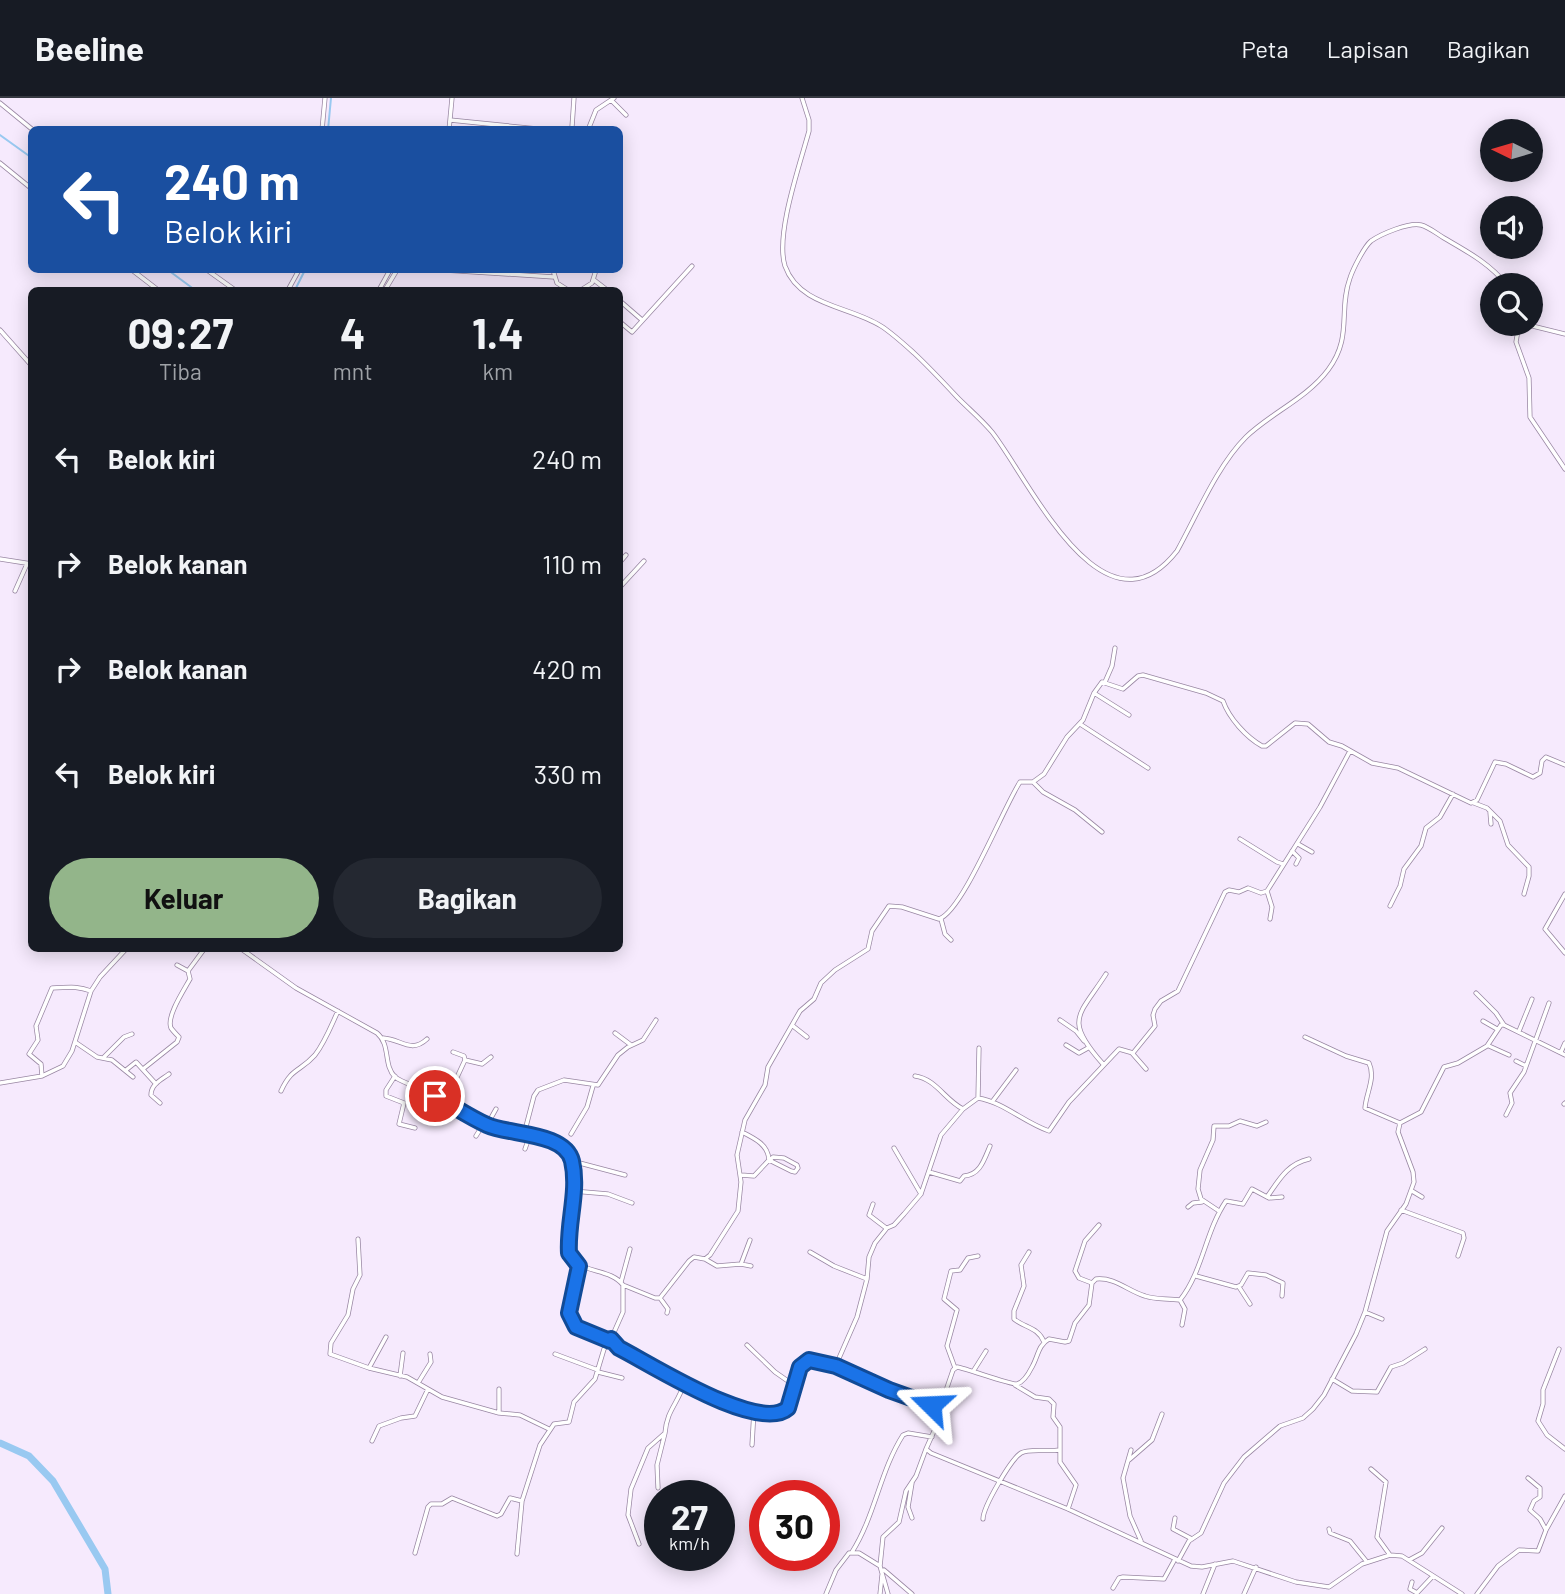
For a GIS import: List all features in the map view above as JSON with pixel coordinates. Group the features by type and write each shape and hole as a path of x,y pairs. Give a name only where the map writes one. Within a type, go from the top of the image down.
{"street":[{"path":"322,126 325,98"},
{"path":"449,126 452,98"},
{"path":"572,126 574,98"},
{"path":"802,98 809,120 809,131 782,241 785,266 798,286 815,299 881,326 914,353 992,432 1051,524 1083,558 1105,573 1122,579 1144,577 1167,564 1228,460 1247,437 1323,376 1333,363 1346,328 1346,294 1349,280 1371,241 1402,226 1421,225 1483,261 1495,273"},
{"path":"589,126 593,113 613,99 626,115"},
{"path":"0,103 28,126"},
{"path":"450,120 509,126"},
{"path":"0,163 28,187"},
{"path":"623,325 631,332 692,266"},
{"path":"136,273 154,287"},
{"path":"211,273 231,287"},
{"path":"491,273 554,277"},
{"path":"553,273 560,286"},
{"path":"586,287 594,280 595,273"},
{"path":"594,280 603,287"},
{"path":"623,303 643,320"},
{"path":"1543,329 1565,334"},
{"path":"0,330 28,362"},
{"path":"1518,336 1516,342 1529,378 1530,417 1565,469"},
{"path":"623,558 626,555"},
{"path":"0,559 28,564"},
{"path":"623,584 644,561"},
{"path":"15,591 28,566"},
{"path":"941,919 972,878 1020,782 1033,782 1044,774 1067,737 1080,724 1094,694 1105,681 1112,666 1115,648"},
{"path":"1105,681 1123,689 1143,675 1212,695 1223,701 1226,710 1239,726 1262,746 1299,722 1313,728 1329,742 1342,746 1372,763 1398,768 1490,811 1501,823 1509,847 1529,867 1524,894"},
{"path":"1094,694 1129,715"},
{"path":"1080,724 1147,768"},
{"path":"1132,1053 1155,1026 1153,1015 1161,1000 1172,996 1179,989 1225,891 1239,892 1246,888 1261,893 1267,891 1350,751"},
{"path":"1474,803 1495,762 1535,777 1540,774 1542,761 1546,757 1565,765"},
{"path":"1033,782 1043,792 1075,810 1102,832"},
{"path":"1390,906 1404,869 1421,846 1426,828 1440,817 1454,794"},
{"path":"1490,811 1490,824"},
{"path":"1240,839 1284,864"},
{"path":"1297,844 1312,852"},
{"path":"1292,851 1299,858 1296,864"},
{"path":"1267,891 1272,907 1270,919"},
{"path":"1565,894 1545,929 1565,953"},
{"path":"705,1259 738,1210 741,1175 737,1160 747,1115 765,1085 768,1067 801,1010 814,999 821,983 830,974 868,949 872,931 887,908 897,906 941,919"},
{"path":"941,919 944,934 951,940"},
{"path":"0,1083 42,1076 63,1066 75,1042 91,991 123,952"},
{"path":"188,971 202,952"},
{"path":"246,952 296,988 383,1038 396,1039 410,1047 427,1039"},
{"path":"143,1069 179,1038 170,1027 170,1022 190,979 188,971 177,965"},
{"path":"1088,1047 1079,1025 1079,1015 1106,974"},
{"path":"42,1076 41,1064 29,1054 38,1040 36,1026 52,988 76,986 91,991"},
{"path":"1476,993 1504,1024 1563,1053 1565,1043"},
{"path":"1519,1031 1532,999"},
{"path":"1506,1115 1512,1103 1510,1093 1537,1041 1549,1003"},
{"path":"281,1091 289,1075 316,1053 338,1010"},
{"path":"524,1134 538,1090 564,1080 593,1086 600,1084 616,1058 631,1045 643,1041 656,1020"},
{"path":"1060,1020 1076,1031 1103,1064"},
{"path":"1483,1021 1497,1029"},
{"path":"1305,1037 1342,1055 1369,1063 1372,1071 1366,1108 1400,1123 1422,1111 1444,1067 1458,1063 1487,1046 1497,1029 1504,1024"},
{"path":"793,1026 807,1037"},
{"path":"615,1033 631,1045"},
{"path":"104,1057 124,1037 132,1034"},
{"path":"383,1038 389,1064 395,1076 485,1124 530,1135 559,1145 568,1152 572,1161 573,1191 568,1249 570,1256 579,1266 600,1271 622,1284 660,1298"},
{"path":"75,1042 126,1070 133,1077"},
{"path":"1066,1045 1080,1053 1088,1047"},
{"path":"1487,1046 1509,1055"},
{"path":"978,1098 979,1048"},
{"path":"978,1098 992,1102 1049,1131 1065,1106 1119,1049 1132,1053 1146,1069"},
{"path":"446,1102 464,1060 464,1056 453,1052"},
{"path":"464,1060 482,1064 491,1057"},
{"path":"1516,1061 1526,1066"},
{"path":"126,1070 136,1062 156,1084"},
{"path":"992,1102 1016,1070"},
{"path":"421,1089 430,1071"},
{"path":"160,1103 151,1093 156,1084 169,1074"},
{"path":"395,1076 386,1090 386,1096 404,1103 399,1124 415,1128"},
{"path":"915,1076 930,1080 950,1103 963,1109"},
{"path":"571,1134 586,1107 593,1086"},
{"path":"836,1366 857,1317 871,1250 887,1228 894,1225 921,1194 942,1135 963,1109 978,1098"},
{"path":"476,1136 496,1109"},
{"path":"1219,1211 1204,1202 1199,1195 1199,1178 1203,1160 1213,1140 1214,1126 1229,1126 1240,1121 1256,1126 1266,1122"},
{"path":"1113,1588 1119,1578 1123,1577 1164,1579 1188,1542 1201,1533 1224,1483 1244,1457 1280,1426 1307,1415 1319,1402 1365,1312 1386,1234 1412,1191 1414,1177 1398,1132 1400,1123"},
{"path":"741,1175 754,1176 770,1160 779,1157 798,1168 795,1172 791,1171 770,1160 761,1141 742,1132"},
{"path":"526,1149 530,1135"},
{"path":"929,1172 960,1181 964,1176 977,1172 990,1146"},
{"path":"894,1148 921,1194"},
{"path":"1267,1197 1286,1170 1297,1162 1309,1159"},
{"path":"572,1161 625,1175"},
{"path":"1180,1300 1196,1276 1219,1211 1228,1200 1237,1205 1243,1204 1256,1181"},
{"path":"1253,1189 1267,1197 1282,1197"},
{"path":"573,1191 608,1194 632,1203"},
{"path":"1412,1191 1422,1197"},
{"path":"1188,1207 1204,1202"},
{"path":"873,1204 869,1215 887,1228"},
{"path":"1401,1210 1463,1233 1458,1256"},
{"path":"1092,1283 1079,1278 1074,1270 1085,1241 1099,1225"},
{"path":"358,1239 360,1275 353,1289 348,1315 329,1350 330,1354 400,1376 442,1397 499,1413 520,1415 549,1429"},
{"path":"741,1264 750,1240"},
{"path":"517,1554 522,1501 540,1445 549,1429 556,1423 569,1422 575,1402 590,1386 598,1371 604,1349 623,1312 622,1284 631,1249"},
{"path":"810,1252 834,1266 867,1279"},
{"path":"1030,1252 1021,1265 1024,1286 1014,1311 1014,1319 1034,1329 1044,1342"},
{"path":"912,1518 908,1501 913,1481 932,1437 939,1409 955,1368 947,1346 957,1310 944,1299 951,1271 958,1271 968,1258 978,1256"},
{"path":"660,1298 688,1261 696,1257 718,1266 751,1266"},
{"path":"579,1266 569,1307 570,1318 576,1327 610,1340 619,1348 719,1402 783,1413 788,1408 800,1367 804,1362 814,1361 836,1366 939,1409"},
{"path":"1239,1287 1248,1273 1258,1273 1283,1283 1282,1296"},
{"path":"1196,1276 1239,1287 1250,1304"},
{"path":"1013,1384 1025,1378 1044,1342 1049,1339 1069,1341 1075,1323 1089,1305 1092,1283 1096,1279 1108,1279 1147,1297 1180,1300 1185,1309 1182,1325"},
{"path":"660,1298 668,1309 667,1313"},
{"path":"1365,1312 1382,1319"},
{"path":"369,1368 386,1336"},
{"path":"747,1345 775,1372 795,1386"},
{"path":"1332,1379 1352,1391 1377,1392 1391,1367 1425,1349"},
{"path":"1559,1349 1543,1390 1543,1404 1538,1421 1546,1435 1565,1448"},
{"path":"974,1371 986,1351"},
{"path":"400,1376 403,1353"},
{"path":"418,1383 431,1362 430,1354"},
{"path":"555,1354 622,1378"},
{"path":"955,1368 974,1371 1013,1384 1035,1397 1052,1401 1055,1406 1053,1417 1060,1427 1058,1450 1061,1466 1076,1485 1068,1509"},
{"path":"658,1480 657,1465 667,1417 679,1399 684,1384"},
{"path":"372,1441 379,1426 417,1414 428,1389"},
{"path":"499,1389 499,1413"},
{"path":"752,1445 754,1410"},
{"path":"1128,1461 1152,1440 1162,1414"},
{"path":"639,1544 628,1515 631,1489 648,1448 665,1433"},
{"path":"826,1594 836,1570 864,1533 888,1463 903,1435 908,1433 932,1437"},
{"path":"926,1449 936,1456 1068,1509 1141,1541 1176,1560 1199,1568 1233,1561 1296,1582 1329,1587 1367,1562 1390,1555 1402,1556 1462,1594"},
{"path":"983,1519 983,1512 999,1480 1021,1453 1058,1450"},
{"path":"1131,1450 1123,1478 1130,1516 1141,1541"},
{"path":"1371,1469 1386,1482 1377,1536 1390,1555"},
{"path":"1528,1478 1540,1488 1540,1497 1534,1501 1530,1510 1540,1519 1546,1530"},
{"path":"880,1594 883,1537 899,1522 906,1491 913,1481"},
{"path":"1477,1594 1498,1566 1519,1550 1538,1551 1565,1496"},
{"path":"415,1553 431,1504 442,1504 452,1498 497,1516 510,1498 522,1501"},
{"path":"1175,1518 1173,1529 1192,1539"},
{"path":"1409,1560 1422,1553 1442,1528"},
{"path":"1329,1529 1330,1533 1350,1541 1367,1562"},
{"path":"852,1552 882,1568 912,1594"},
{"path":"1203,1594 1215,1563"},
{"path":"1244,1594 1255,1567"},
{"path":"882,1568 888,1594"},
{"path":"1412,1582 1410,1589 1417,1593 1433,1576"}],"waterway":[{"path":"328,126 331,98"},
{"path":"0,135 28,155"},
{"path":"172,273 191,287"},
{"path":"296,287 304,273"},
{"path":"0,1443 29,1456 53,1481 105,1569 108,1594"}],"route":[{"path":"435,1096 487,1125 553,1142 568,1152 573,1175 568,1245 573,1261 579,1266 569,1313 576,1327 610,1341 611,1339 619,1348 699,1393 735,1407 783,1413 788,1408 800,1367 809,1360 836,1366 931,1405"}]}
